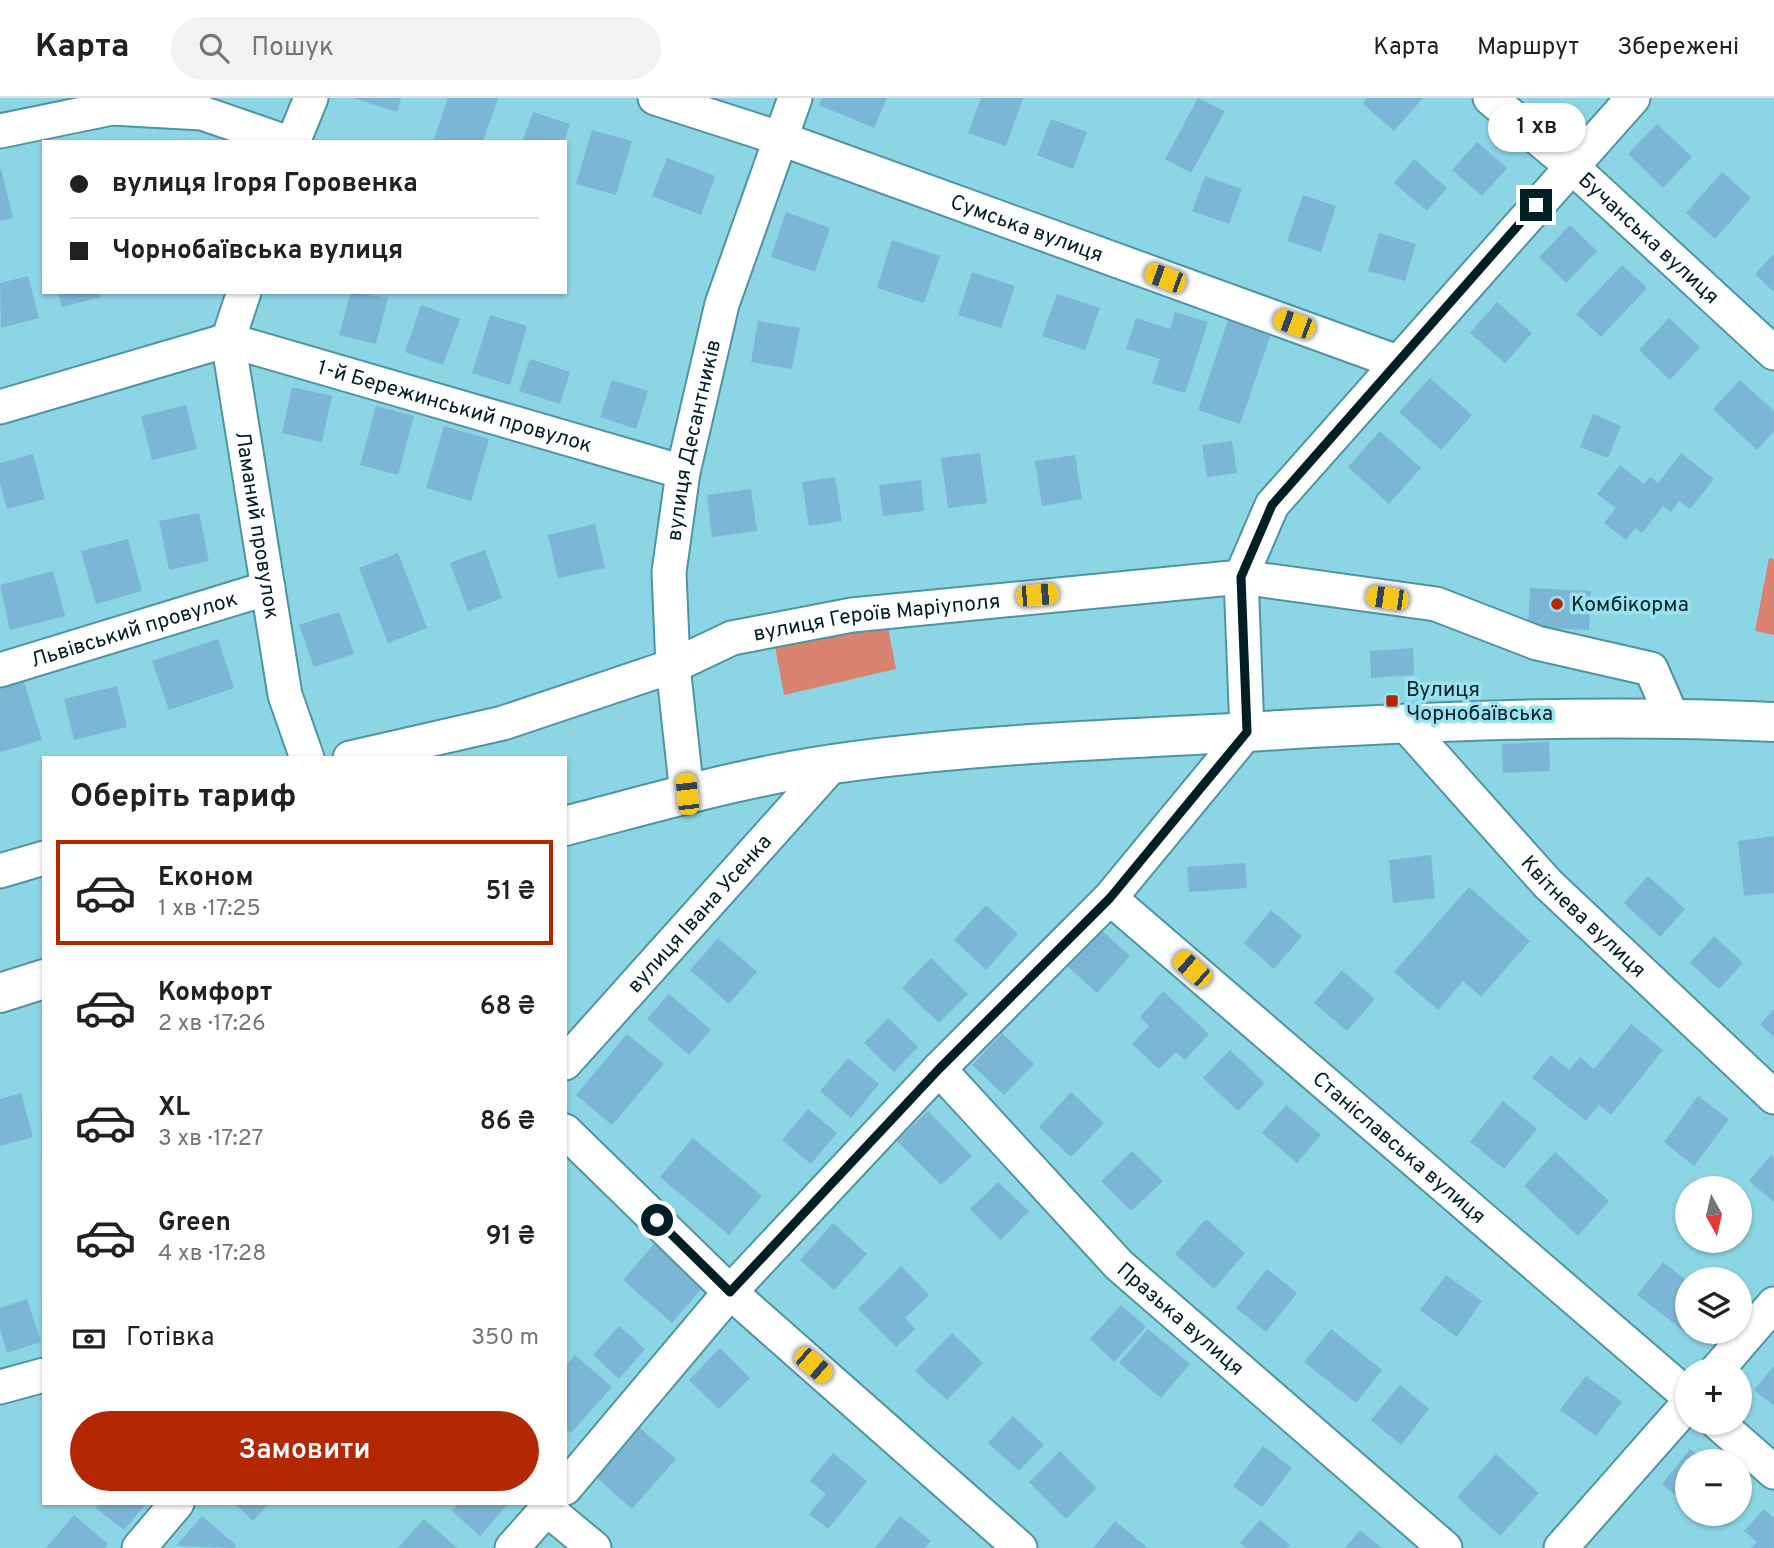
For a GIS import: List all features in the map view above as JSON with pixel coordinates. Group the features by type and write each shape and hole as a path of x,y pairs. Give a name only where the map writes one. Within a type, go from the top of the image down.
{"main road":[{"path":"567,825 687,794 833,764 1045,744 1404,723 1672,717 1774,722"},
{"path":"0,993 42,980"}],"street":[{"path":"294,140 312,98"},
{"name":"Сумська вулиця","path":"655,98 779,138 1397,362"},
{"name":"вулиця Десантників","path":"687,794 673,666 669,572 683,472 722,304 795,98"},
{"name":"Бучанська вулиця","path":"1490,98 1570,165 1774,354"},
{"path":"567,1486 730,1292 939,1069 1110,898 1247,732 1241,577 1272,505 1570,165 1633,98"},
{"path":"0,131 113,108 202,113 280,140"},
{"name":"Ламаний провулок","path":"243,294 229,340 285,695 306,756"},
{"path":"0,407 229,340"},
{"name":"1-й Бережинський провулок","path":"229,340 683,472"},
{"name":"вулиця Героїв Маріуполя","path":"359,756 503,723 673,666 732,638 852,615 1241,577 1436,604 1537,643 1651,669 1672,717"},
{"name":"Львівський провулок","path":"0,670 268,587"},
{"name":"Квітнева вулиця","path":"1404,723 1548,884 1774,1097"},
{"name":"вулиця Івана Усенка","path":"567,1061 833,764"},
{"path":"0,871 42,859"},
{"name":"Станіславська вулиця","path":"1110,898 1675,1385"},
{"name":"Празька вулиця","path":"939,1069 1119,1265 1445,1548"},
{"path":"567,1133 730,1292 1020,1548"},
{"path":"1727,1358 1774,1304"},
{"path":"0,1387 42,1376"},
{"path":"1562,1548 1675,1419"},
{"path":"1732,1435 1774,1472"},
{"path":"139,1548 175,1505"},
{"path":"512,1548 551,1505"},
{"path":"559,1505 594,1548"}],"shaded area":[{"path":"1769,558 1774,559 1774,635 1755,631"},
{"path":"887,622 896,669 784,695 775,646"}],"building":[{"path":"353,98 401,98 397,112"},
{"path":"448,98 498,98 484,140 434,140"},
{"path":"822,98 887,98 874,128 819,105"},
{"path":"981,98 1023,98 1006,146 968,133"},
{"path":"1198,98 1225,111 1191,173 1165,159"},
{"path":"1367,98 1423,98 1394,131 1363,104"},
{"path":"533,112 570,124 565,140 523,140"},
{"path":"1051,119 1087,132 1073,169 1037,155"},
{"path":"1657,124 1692,157 1663,188 1628,154"},
{"path":"592,130 632,141 616,195 576,184"},
{"path":"1477,142 1507,168 1482,196 1452,170"},
{"path":"667,158 715,176 701,215 652,196"},
{"path":"1414,159 1447,188 1427,211 1394,183"},
{"path":"0,170 13,218 0,221"},
{"path":"1722,172 1751,198 1715,239 1686,213"},
{"path":"1205,176 1242,189 1229,224 1192,211"},
{"path":"1303,195 1336,206 1321,252 1287,241"},
{"path":"786,212 830,228 815,272 771,257"},
{"path":"1570,225 1597,251 1566,283 1539,257"},
{"path":"1379,233 1416,244 1405,281 1368,271"},
{"path":"892,240 940,256 924,303 877,288"},
{"path":"1774,254 1774,292 1755,274"},
{"path":"1622,265 1647,288 1601,337 1576,314"},
{"path":"972,272 1015,286 1001,328 958,315"},
{"path":"28,276 39,318 1,328 0,283"},
{"path":"59,294 100,294 101,297 62,307"},
{"path":"350,294 388,298 376,344 339,335"},
{"path":"1057,294 1100,308 1085,350 1042,336"},
{"path":"1497,302 1532,333 1505,363 1470,333"},
{"path":"421,305 460,319 443,365 405,352"},
{"path":"1175,312 1208,322 1185,393 1152,383 1160,359 1126,349 1136,318 1170,329"},
{"path":"490,315 527,326 510,385 472,373"},
{"path":"1669,318 1700,347 1670,380 1639,350"},
{"path":"1228,320 1271,334 1240,424 1198,410"},
{"path":"758,321 800,328 792,369 751,362"},
{"path":"530,359 570,372 560,404 519,391"},
{"path":"1430,378 1472,415 1441,450 1399,412"},
{"path":"612,380 648,391 636,429 600,417"},
{"path":"1740,380 1774,411 1774,431 1757,450 1713,409"},
{"path":"292,387 332,396 322,442 282,433"},
{"path":"186,405 197,449 152,460 141,416"},
{"path":"376,406 414,416 398,475 360,465"},
{"path":"1593,414 1621,426 1608,458 1580,447"},
{"path":"444,426 489,439 471,501 426,488"},
{"path":"1380,431 1421,468 1389,504 1348,467"},
{"path":"1232,441 1237,473 1207,477 1202,445"},
{"path":"980,453 987,503 948,508 941,458"},
{"path":"1681,453 1714,479 1690,509 1679,501 1671,512 1663,506 1642,533 1635,528 1626,540 1604,523 1616,508 1597,494 1620,465 1644,484 1650,477 1658,483"},
{"path":"33,454 45,499 7,509 0,483 0,463"},
{"path":"1075,455 1082,499 1042,506 1035,461"},
{"path":"835,477 842,521 809,526 802,482"},
{"path":"921,480 924,511 883,516 879,485"},
{"path":"751,489 757,531 712,537 707,495"},
{"path":"199,513 209,561 169,570 159,521"},
{"path":"595,524 605,568 558,578 548,535"},
{"path":"128,539 142,591 96,604 81,551"},
{"path":"485,550 502,598 468,611 450,563"},
{"path":"398,553 427,628 388,643 359,568"},
{"path":"53,571 65,616 10,630 0,585"},
{"path":"1530,588 1591,591 1589,630 1528,627"},
{"path":"339,612 354,654 314,667 299,625"},
{"path":"218,639 234,688 169,710 152,661"},
{"path":"1413,648 1414,675 1371,678 1370,651"},
{"path":"23,679 42,740 0,752 0,686"},
{"path":"117,686 127,727 74,740 64,699"},
{"path":"1549,742 1550,771 1503,773 1502,744"},
{"path":"1774,836 1774,893 1744,896 1738,841"},
{"path":"1431,855 1435,898 1393,903 1389,860"},
{"path":"1245,863 1247,888 1189,892 1187,867"},
{"path":"1648,876 1685,909 1660,937 1624,903"},
{"path":"1469,887 1530,941 1481,997 1463,981 1438,1010 1394,972"},
{"path":"986,905 1018,934 986,970 954,940"},
{"path":"1271,910 1302,936 1274,969 1244,943"},
{"path":"1099,928 1130,956 1097,993 1066,965"},
{"path":"1714,936 1743,963 1719,989 1690,963"},
{"path":"718,938 757,972 729,1004 690,970"},
{"path":"931,958 968,994 939,1023 902,988"},
{"path":"1342,970 1375,999 1347,1031 1314,1003"},
{"path":"1163,991 1209,1034 1185,1060 1176,1052 1159,1069 1132,1044 1149,1026 1140,1017"},
{"path":"669,994 711,1030 689,1055 647,1019"},
{"path":"1774,1009 1774,1037 1760,1024"},
{"path":"888,1018 918,1047 894,1072 864,1043"},
{"path":"1631,1024 1663,1050 1611,1115 1599,1105 1586,1121 1532,1078 1551,1055 1569,1070 1580,1057 1594,1069"},
{"path":"1002,1033 1034,1064 1004,1095 972,1065"},
{"path":"627,1034 664,1064 612,1125 576,1095"},
{"path":"1230,1050 1265,1083 1238,1111 1203,1078"},
{"path":"848,1058 879,1084 851,1118 820,1091"},
{"path":"1071,1092 1104,1123 1071,1157 1039,1127"},
{"path":"21,1093 33,1137 0,1146 0,1099"},
{"path":"1698,1096 1729,1119 1694,1166 1664,1142"},
{"path":"1503,1101 1537,1129 1504,1169 1470,1142"},
{"path":"1286,1105 1321,1135 1297,1163 1262,1133"},
{"path":"808,1109 837,1133 811,1164 782,1140"},
{"path":"928,1111 972,1156 941,1185 897,1141"},
{"path":"693,1138 762,1196 729,1235 660,1177"},
{"path":"1132,1151 1163,1181 1131,1211 1101,1181"},
{"path":"1555,1152 1609,1201 1578,1236 1524,1186"},
{"path":"1771,1155 1774,1158 1774,1202 1752,1184 1752,1177"},
{"path":"998,1182 1029,1211 1001,1240 970,1209"},
{"path":"1206,1219 1245,1253 1214,1289 1175,1254"},
{"path":"833,1223 867,1254 834,1290 800,1260"},
{"path":"655,1243 704,1286 672,1323 623,1280"},
{"path":"1663,1262 1675,1272 1675,1324 1637,1295"},
{"path":"901,1266 929,1295 905,1318 915,1329 896,1347 858,1309"},
{"path":"1267,1269 1297,1293 1266,1332 1236,1308"},
{"path":"1446,1275 1482,1301 1457,1337 1420,1310"},
{"path":"27,1299 41,1342 7,1353 0,1329 0,1308"},
{"path":"1121,1305 1146,1327 1114,1362 1090,1339"},
{"path":"619,1326 645,1349 619,1379 593,1355"},
{"path":"1148,1329 1190,1364 1161,1398 1119,1363"},
{"path":"1331,1329 1382,1370 1356,1403 1304,1362"},
{"path":"952,1333 983,1363 947,1400 915,1371"},
{"path":"720,1348 750,1378 719,1409 689,1380"},
{"path":"575,1355 612,1387 571,1433 567,1430 567,1365"},
{"path":"1774,1366 1774,1406 1754,1390"},
{"path":"1586,1376 1622,1402 1596,1436 1560,1410"},
{"path":"1400,1385 1429,1409 1401,1445 1371,1420"},
{"path":"1013,1416 1044,1445 1019,1471 988,1443"},
{"path":"640,1428 676,1459 632,1509 596,1477"},
{"path":"1263,1446 1292,1468 1262,1507 1233,1486"},
{"path":"1060,1451 1097,1488 1066,1519 1029,1482"},
{"path":"833,1453 867,1481 828,1529 809,1514 826,1494 810,1481"},
{"path":"1496,1454 1539,1493 1500,1536 1457,1497"},
{"path":"1675,1468 1675,1495 1662,1484"},
{"path":"98,1505 145,1505 124,1530 96,1508"},
{"path":"236,1505 267,1505 253,1521"},
{"path":"457,1505 507,1505 480,1536 452,1511"},
{"path":"1764,1509 1774,1518 1774,1548 1751,1548 1757,1542 1744,1531 1752,1526 1752,1522"},
{"path":"74,1515 108,1544 105,1548 46,1548"},
{"path":"202,1516 236,1545 234,1548 176,1546"},
{"path":"900,1516 931,1541 925,1548 875,1548"},
{"path":"424,1519 457,1548 398,1548"},
{"path":"1260,1520 1290,1545 1287,1548 1246,1548 1240,1543"},
{"path":"1115,1521 1148,1548 1093,1548"},
{"path":"1360,1530 1382,1548 1345,1548"}],"place":[{"name":"Комбікорма","path":"1557,604"},
{"name":"Вулиця Чорнобаївська","path":"1392,701"}],"route":[{"path":"657,1220 730,1292 939,1069 1110,898 1247,732 1241,577 1272,505 1536,205"}]}
